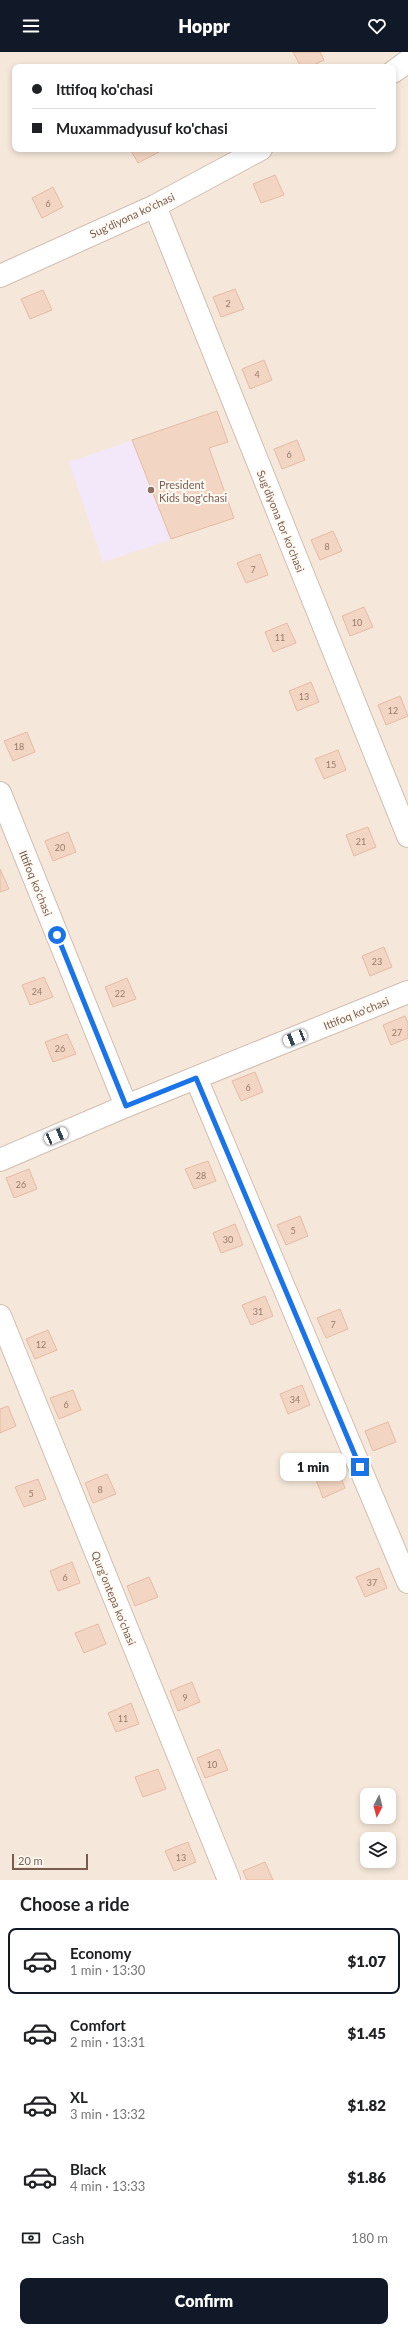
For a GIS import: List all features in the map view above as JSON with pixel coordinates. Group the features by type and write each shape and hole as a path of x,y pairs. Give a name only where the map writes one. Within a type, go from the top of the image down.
{"street":[{"path":"396,70 408,61"},
{"name":"Sug'diyona ko'chasi","path":"0,276 155,206 255,152"},
{"name":"Sug'diyona tor ko'chasi","path":"155,206 408,836"},
{"name":"Ittifoq ko'chasi","path":"0,793 126,1106"},
{"name":"Ittifoq ko'chasi","path":"0,1160 126,1106 408,992"},
{"path":"196,1078 408,1582"},
{"name":"Qurg'ontepa ko'chasi","path":"0,1316 229,1880"}],"shaded area":[{"path":"0,52 408,52 408,1880 0,1880"},
{"name":"President Kids bog'chasi","path":"217,411 228,442 209,448 234,518 103,562 69,462"}],"building":[{"path":"293,52 320,52 324,60 316,64 299,64"},
{"path":"132,152 159,152 138,163"},
{"path":"275,175 284,195 261,203 253,184"},
{"path":"53,187 63,207 42,218 32,198"},
{"path":"235,289 244,309 221,317 213,297"},
{"path":"43,290 52,310 30,319 21,299"},
{"path":"264,360 272,380 250,389 242,369"},
{"path":"217,411 228,442 209,448 234,518 171,539 132,440"},
{"path":"297,440 305,460 282,469 274,449"},
{"path":"333,531 342,551 320,560 311,540"},
{"path":"260,554 268,575 246,583 237,563"},
{"path":"364,607 373,627 350,636 342,616"},
{"path":"287,623 296,643 273,652 265,632"},
{"path":"311,682 319,702 297,711 289,691"},
{"path":"400,696 408,716 386,725 378,705"},
{"path":"27,732 35,752 13,761 4,741"},
{"path":"338,750 346,770 324,779 315,759"},
{"path":"368,827 376,847 354,856 346,835"},
{"path":"68,832 76,852 53,861 45,841"},
{"path":"0,869 9,889 0,892"},
{"path":"384,947 392,967 370,976 362,956"},
{"path":"44,977 53,997 30,1005 22,985"},
{"path":"127,978 136,999 113,1007 105,987"},
{"path":"405,1016 408,1023 408,1038 391,1045 383,1025"},
{"path":"67,1034 76,1054 53,1062 45,1042"},
{"path":"255,1072 263,1092 241,1101 232,1081"},
{"path":"208,1161 216,1181 194,1189 185,1169"},
{"path":"29,1169 37,1189 14,1198 6,1178"},
{"path":"300,1216 308,1236 286,1245 277,1225"},
{"path":"235,1224 243,1245 221,1253 213,1233"},
{"path":"265,1296 273,1316 251,1325 242,1305"},
{"path":"340,1309 348,1329 326,1338 317,1318"},
{"path":"48,1330 57,1350 35,1359 26,1339"},
{"path":"302,1385 310,1405 288,1414 280,1394"},
{"path":"73,1390 81,1410 59,1419 50,1398"},
{"path":"8,1406 16,1426 0,1433 0,1409"},
{"path":"388,1422 396,1442 373,1451 365,1431"},
{"path":"337,1468 345,1488 323,1498 315,1477"},
{"path":"107,1474 116,1494 93,1503 85,1483"},
{"path":"38,1479 46,1499 24,1507 15,1487"},
{"path":"72,1562 80,1583 58,1591 50,1571"},
{"path":"379,1568 387,1588 365,1597 356,1577"},
{"path":"149,1577 158,1597 135,1606 127,1586"},
{"path":"98,1624 106,1644 84,1653 75,1633"},
{"path":"192,1682 200,1702 178,1711 170,1691"},
{"path":"131,1703 139,1724 116,1732 108,1713"},
{"path":"219,1749 228,1770 205,1778 197,1758"},
{"path":"158,1769 166,1789 143,1797 135,1777"},
{"path":"188,1842 196,1862 174,1871 165,1851"},
{"path":"265,1862 273,1880 247,1880 243,1871"}],"place":[{"name":"President Kids bog'chasi","path":"151,490"}],"route":[{"path":"57,935 126,1106 196,1078 360,1467"}]}
